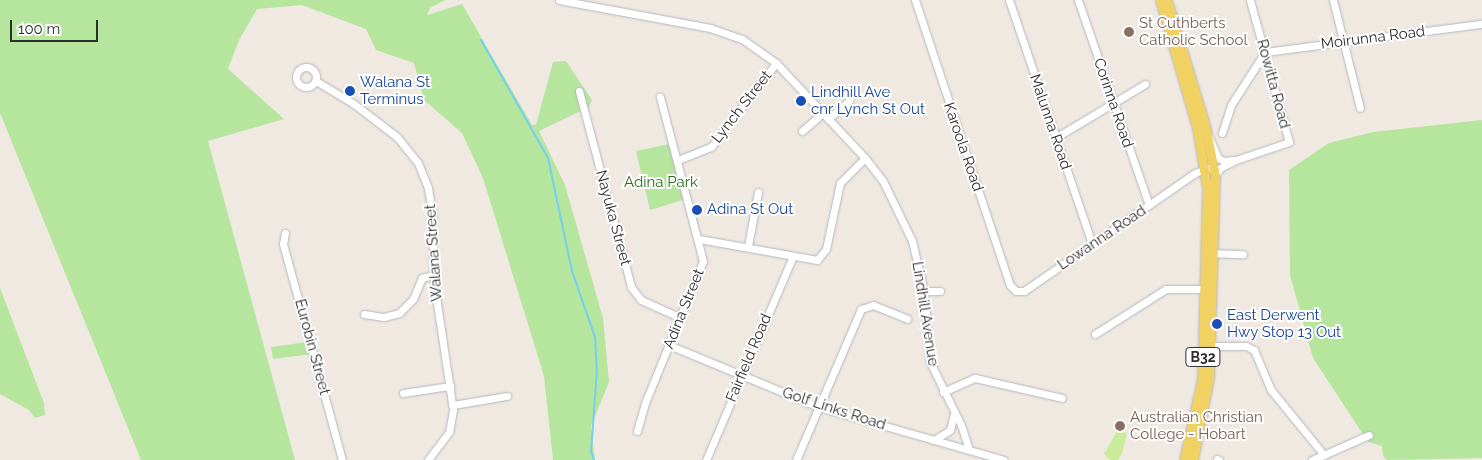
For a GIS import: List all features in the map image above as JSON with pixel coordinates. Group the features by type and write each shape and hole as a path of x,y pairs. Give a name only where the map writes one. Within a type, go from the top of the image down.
{"main road":[{"name":"B32","path":"1160,0 1210,172"},
{"name":"B32","path":"1167,0 1207,134 1210,172 1211,253 1204,416 1193,459"},
{"name":"B32","path":"1184,460 1200,395 1208,346"}],"street":[{"name":"Lindhill Avenue","path":"560,0 723,31 751,44 776,63 865,158 883,181 906,224 924,290 927,347 943,392 954,411 969,450"},
{"name":"Karoola Road","path":"915,0 1010,285 1016,292"},
{"name":"Malunna Road","path":"1009,0 1092,244"},
{"name":"Corinna Road","path":"1078,0 1149,205"},
{"name":"Rowitta Road","path":"1210,172 1236,160 1289,142 1250,0"},
{"path":"1333,0 1345,41 1360,108"},
{"name":"Moirunna Road","path":"1265,52 1482,24"},
{"path":"1222,133 1231,105 1265,52"},
{"name":"Lynch Street","path":"678,160 711,147 776,63"},
{"name":"Walana Street","path":"316,81 387,128 418,163 431,204 433,275 453,405 449,432 428,460"},
{"path":"1055,138 1145,84"},
{"name":"Nayuka Street","path":"579,91 631,288 641,300 681,318"},
{"name":"Adina Street","path":"637,431 669,345 703,265 678,160 660,97"},
{"path":"802,131 848,101"},
{"path":"1207,134 1218,158 1224,161 1236,160"},
{"path":"698,239 748,246 817,260 823,256 840,183 865,158"},
{"name":"Lowanna Road","path":"1016,292 1024,291 1187,181 1210,172"},
{"path":"748,246 758,192"},
{"name":"Eurobin Street","path":"284,233 283,244 342,460"},
{"path":"1211,253 1243,254"},
{"name":"Fairfield Road","path":"706,460 793,256"},
{"path":"364,314 384,317 399,313 413,299 422,278 433,275"},
{"path":"1094,334 1166,289 1210,289"},
{"path":"924,290 940,291"},
{"path":"796,460 861,309 873,305 907,318"},
{"name":"Golf Links Road","path":"669,345 818,407 1004,460"},
{"path":"1208,346 1246,346 1254,350 1271,390 1324,455"},
{"path":"943,392 975,378 1062,398"},
{"path":"402,393 450,386"},
{"path":"453,405 508,396"},
{"path":"934,440 950,430 954,411"},
{"path":"1312,460 1369,435"}],"green space":[{"path":"0,0 445,0 430,8 427,15 462,4 532,125 536,125 553,62 566,61 592,100 589,107 539,131 565,185 603,318 609,382 591,426 595,460 553,460 544,376 483,178 462,133 424,100 414,63 376,50 366,29 302,5 257,9 239,40 228,69 284,119 208,141 295,460 141,460 0,113"},
{"path":"1482,120 1482,458 1387,460 1383,456 1382,446 1368,442 1313,358 1290,275 1289,170 1329,143 1373,132"},
{"name":"Adina Park","path":"669,144 683,200 650,210 636,151"},
{"path":"0,288 44,403 45,415 35,418 29,410 0,394"},
{"path":"307,342 311,354 273,359 271,347"},
{"path":"1119,427 1127,434 1122,453 1118,460 1110,460 1104,454"}],"waterway":[{"path":"481,40 548,158 572,271 595,337 597,370 591,452 594,460"}],"place":[{"name":"St Cuthberts Catholic School","path":"1129,32"},
{"name":"Walana St Terminus","path":"350,91"},
{"name":"Lindhill Ave cnr Lynch St Out","path":"801,101"},
{"name":"Adina St Out","path":"697,210"},
{"name":"East Derwent Hwy Stop 13 Out","path":"1217,324"},
{"name":"Australian Christian College - Hobart","path":"1120,426"}]}
